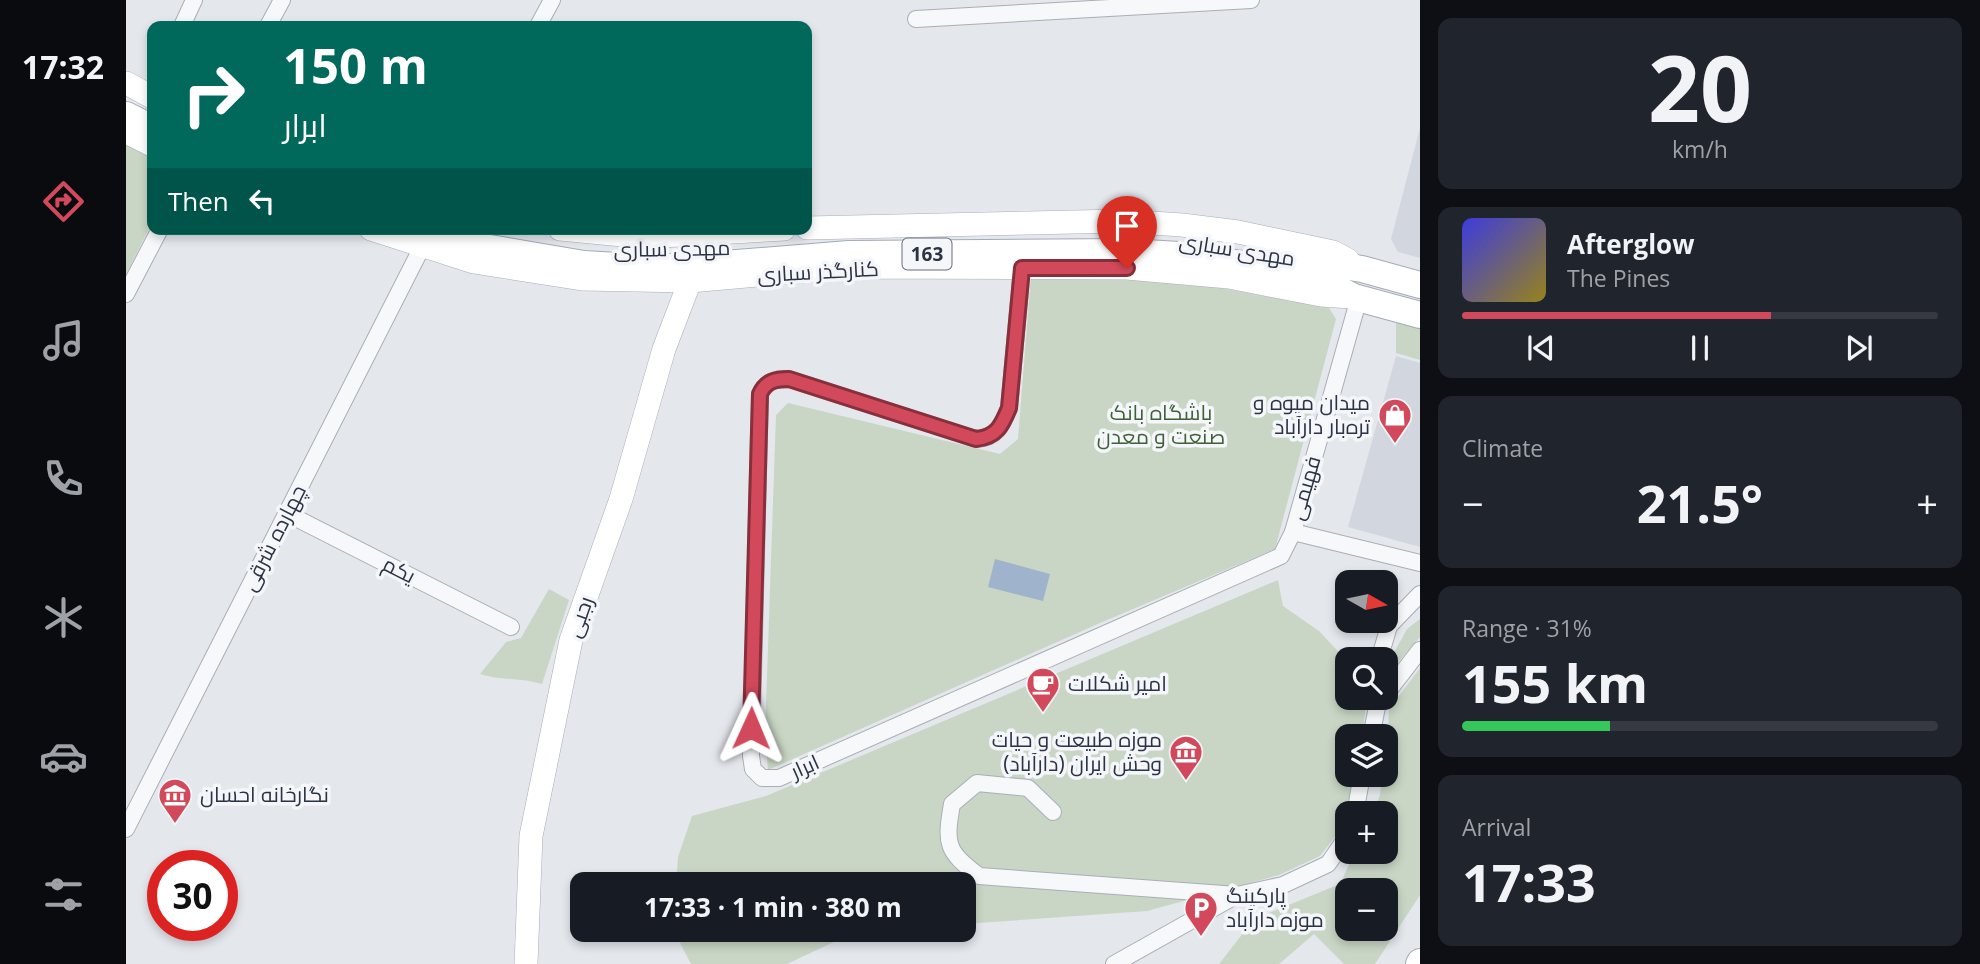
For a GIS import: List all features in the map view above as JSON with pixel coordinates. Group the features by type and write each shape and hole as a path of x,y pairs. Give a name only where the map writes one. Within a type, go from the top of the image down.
{"main road":[{"path":"126,83 147,94"},
{"path":"126,100 147,110"},
{"path":"126,115 147,126"},
{"path":"126,132 147,142"},
{"path":"812,228 1108,221 1182,225 1238,232 1333,252 1363,269"},
{"name":"کنارگذر سباری","path":"424,235 474,262 582,279 690,281 850,267 1127,268 1178,272 1321,295 1357,298"},
{"name":"163","path":"424,235 584,264 635,267 687,267 849,254 1129,252 1180,255 1243,264 1323,281 1357,298 1420,315"},
{"name":"مهدی سباری","path":"500,235 585,250 635,252 684,252 848,240 1128,237 1234,246 1328,265 1363,269 1420,285"},
{"name":"کنارگذر سباری","path":"623,235 679,235"},
{"name":"رجبی","path":"526,964 531,836 571,640 621,499 664,349 690,281"}],"street":[{"path":"184,21 194,0"},
{"path":"271,21 282,0"},
{"path":"541,21 552,0"},
{"path":"916,19 1251,0"},
{"path":"126,294 157,235"},
{"name":"چهارده شرقی","path":"126,829 424,235"},
{"name":"ابرار","path":"1022,268 1009,408 1001,428 988,438 976,439 789,379 777,379 765,385 760,394 751,756 753,769 761,778 779,778 1281,556"},
{"name":"فهیمی","path":"1281,556 1293,532 1357,298"},
{"name":"یکم","path":"286,513 511,627"},
{"path":"1293,532 1420,563"},
{"path":"1384,647 1390,626 1420,594"},
{"path":"1398,677 1420,650"},
{"path":"1053,813 1028,788 977,783 952,804 947,834 955,858 979,876 1237,895 1283,886 1328,863 1335,853"},
{"path":"1114,964 1237,895"}],"shaded area":[{"path":"1420,128 1420,258 1398,252 1391,239"},
{"name":"میدان میوه و تره‌بار دارآباد","path":"1396,356 1420,363 1420,547 1348,527"}],"green space":[{"path":"126,139 147,150 147,233 126,274"},
{"name":"باشگاه بانک صنعت و معدن","path":"1031,275 1167,278 1329,308 1336,319 1275,549 768,770 765,735 776,415 788,403 1000,454 1018,439"},
{"path":"1396,321 1420,328 1420,360 1396,353"},
{"path":"1278,580 1283,606 1319,631 1335,648 1335,710 1365,710 1364,724 1335,724 1335,787 1351,787 1348,801 1335,801 1335,836 1320,856 1279,875 1147,911 976,923 976,872 677,872 678,857 692,816 766,796"},
{"path":"549,589 569,600 542,684 480,674 506,642 521,638"},
{"path":"1420,619 1420,637 1398,662 1397,647 1407,629"},
{"path":"1420,668 1420,895 1398,929 1398,878 1343,878 1349,864 1398,864 1398,801 1377,801 1381,787 1398,787 1398,724 1388,724 1389,710 1398,710 1398,697"},
{"path":"1335,886 1335,941 1390,941 1375,964 1344,964 1314,934 1279,964 1219,964 1254,919"},
{"path":"680,942 834,942 787,964 691,964"}],"water":[{"path":"995,559 1050,574 1043,601 988,587"}],"place":[{"name":"میدان میوه و تره‌بار دارآباد","path":"1395,445"},
{"name":"امیر شکلات","path":"1043,714"},
{"name":"موزه طبیعت و حیات وحش ایران (دارآباد)","path":"1186,782"},
{"name":"نگارخانه احسان","path":"175,825"},
{"name":"پارکینگ موزه دارآباد","path":"1201,938"}],"route":[{"path":"751,728 760,394 765,385 777,379 789,379 976,439 988,438 1001,428 1009,408 1022,268 1127,268"}]}
